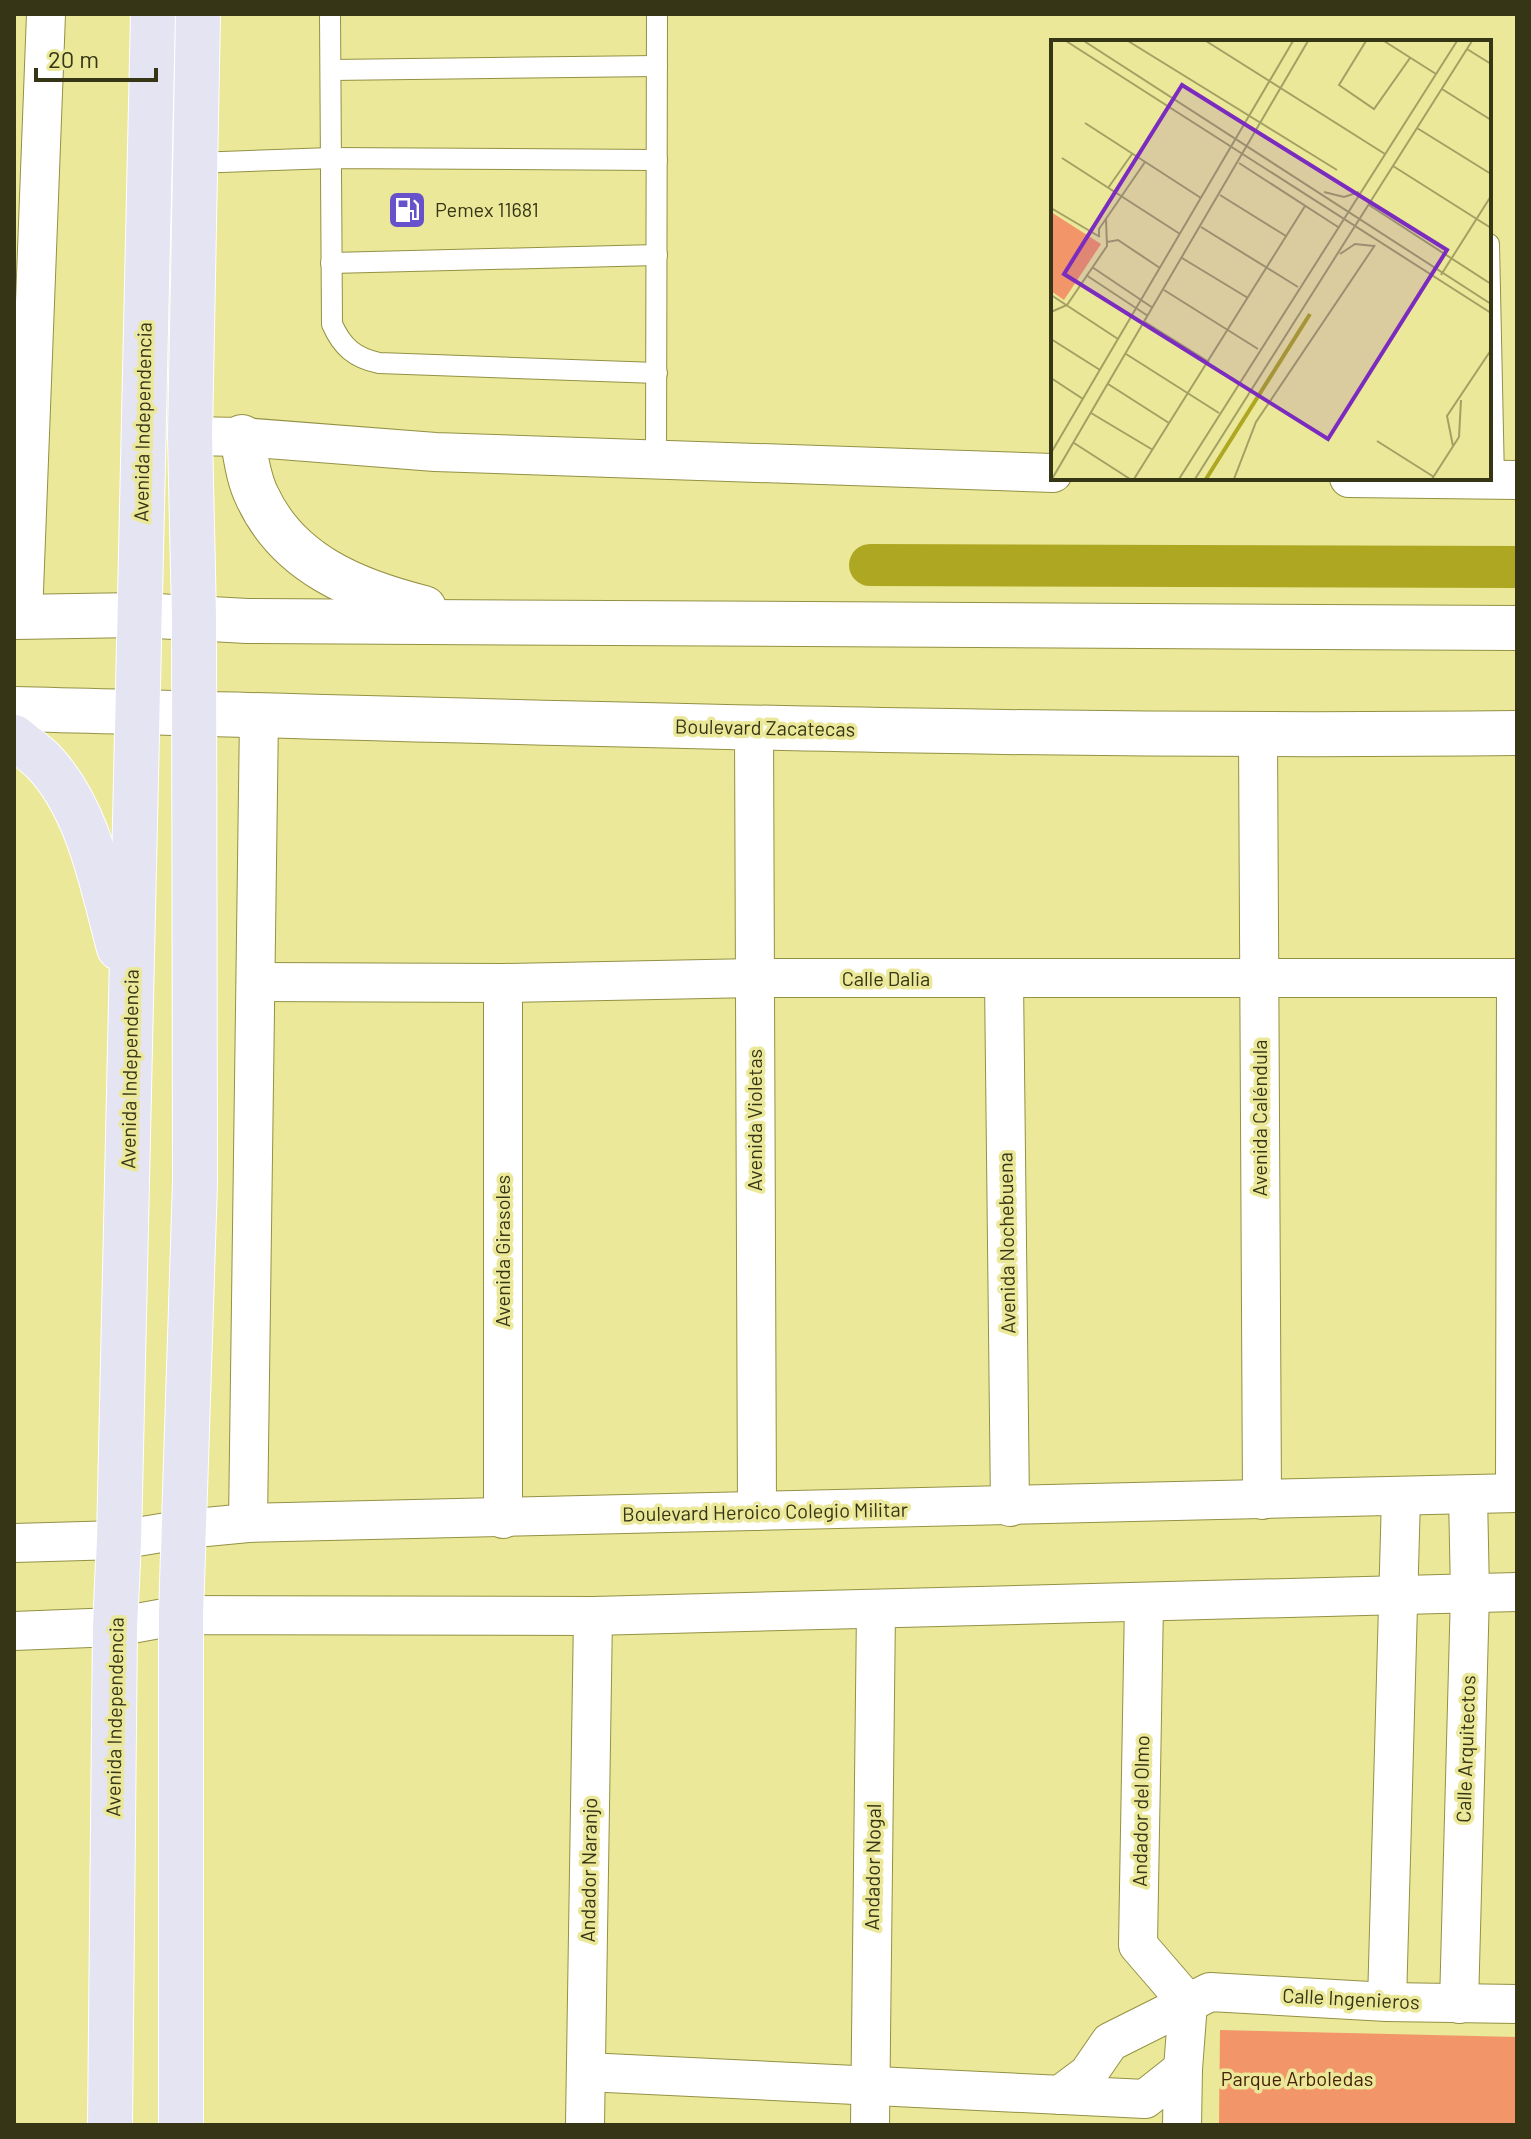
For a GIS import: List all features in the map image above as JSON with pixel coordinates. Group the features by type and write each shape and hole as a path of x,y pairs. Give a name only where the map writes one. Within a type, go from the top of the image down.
{"main road":[{"name":"Avenida Independencia","path":"110,2125 115,1627 153,14"},
{"path":"181,2125 181,1615 195,1183 194,616 190,436 198,14"},
{"path":"242,437 257,496 275,528 299,553 341,581 387,599 489,623"},
{"path":"19,617 138,615 247,621 1517,628"},
{"name":"Boulevard Zacatecas","path":"14,709 754,728 1258,736 1517,733"},
{"path":"14,737 43,760 65,789 83,826 132,994"}],"street":[{"path":"19,617 46,14"},
{"path":"190,436 435,452 1051,473"},
{"path":"248,1523 259,716"},
{"name":"Avenida Violetas","path":"754,728 757,1511"},
{"name":"Avenida Caléndula","path":"1258,736 1262,1500"},
{"name":"Calle Dalia","path":"256,982 503,983 755,978 1516,978"},
{"path":"1516,978 1516,1493"},
{"name":"Avenida Nochebuena","path":"1004,979 1010,1507"},
{"name":"Avenida Girasoles","path":"503,983 503,1519"},
{"name":"Boulevard Heroico Colegio Militar","path":"14,1543 119,1540 248,1523 1516,1493"},
{"name":"Calle Arquitectos","path":"1459,2004 1470,1593 1468,1495"},
{"path":"1387,2002 1401,1497"},
{"path":"14,1631 115,1627 181,1615 593,1616 1517,1592"},
{"name":"Andador del Olmo","path":"1144,1602 1138,1945 1188,2003"},
{"name":"Andador Nogal","path":"870,2125 876,1609"},
{"name":"Andador Naranjo","path":"585,2125 593,1616"},
{"name":"Calle Ingenieros","path":"1060,2095 1088,2074 1110,2042 1210,1992 1387,2002 1517,2004"},
{"path":"1182,2125 1188,2003"},
{"path":"586,2072 1145,2099 1183,2069"}],"lane":[{"path":"330,14 332,324 338,338 361,360 379,363 657,373"},
{"path":"656,460 657,14"},
{"path":"332,70 657,66"},
{"path":"195,163 331,158 657,160"},
{"path":"331,263 657,255"},
{"path":"1491,272 1506,480"}],"green space":[{"name":"Parque Arboledas","path":"1220,2030 1517,2037 1517,2125 1219,2125"}],"waterway":[{"path":"870,565 1517,567"}],"place":[{"name":"Pemex 11681","path":"407,210"}]}
